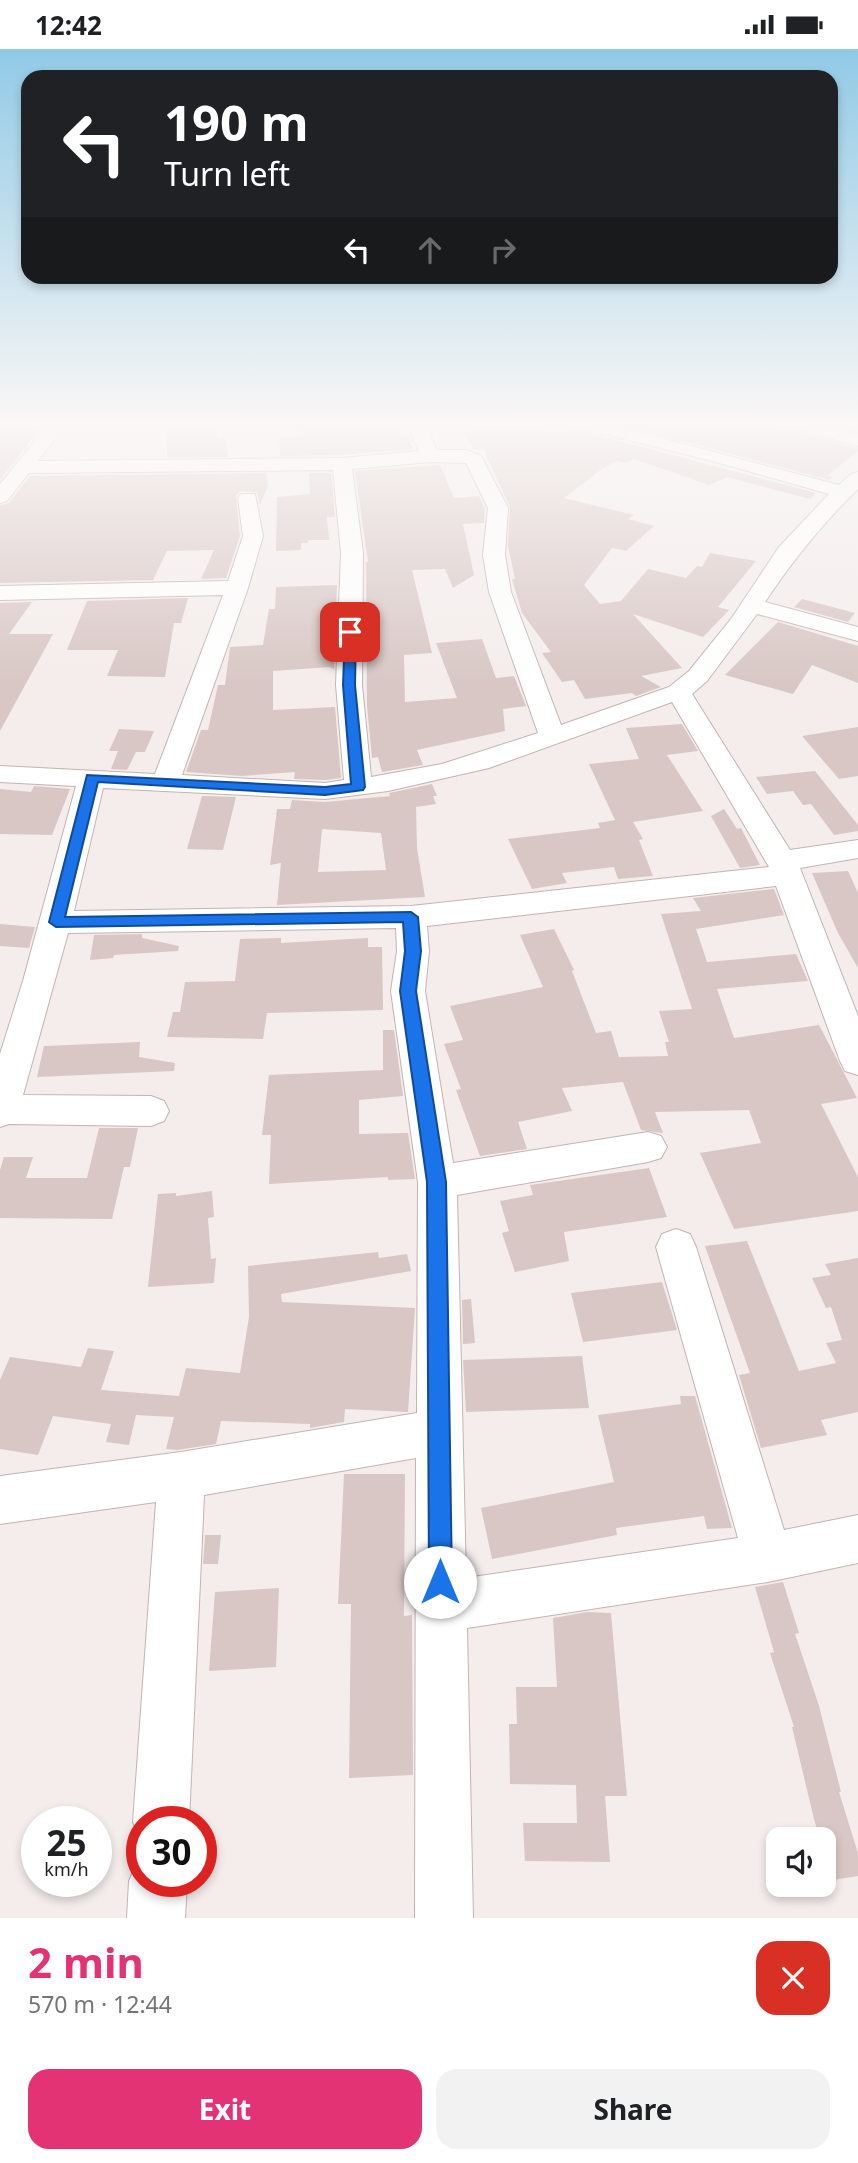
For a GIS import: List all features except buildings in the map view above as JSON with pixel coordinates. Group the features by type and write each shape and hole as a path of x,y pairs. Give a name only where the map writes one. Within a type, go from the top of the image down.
{"street":[{"path":"166,781 237,588 253,536 249,508"},
{"path":"347,508 352,552 349,685 358,787"},
{"path":"498,508 494,555 499,592 552,737"},
{"path":"0,774 325,791 448,771 678,692 698,676 753,606 768,578 826,508"},
{"path":"0,593 237,588"},
{"path":"753,606 858,635"},
{"path":"678,692 784,868 858,1061"},
{"path":"92,778 56,922 1,1110 151,1111"},
{"path":"56,922 411,917 784,868 858,849"},
{"path":"411,917 413,951 408,991 437,1182 444,1918"},
{"path":"437,1182 648,1147"},
{"path":"676,1247 768,1558"},
{"path":"0,1500 181,1475 440,1432"},
{"path":"163,1806 181,1475"},
{"path":"441,1607 768,1558 858,1539"},
{"path":"156,1918 157,1897"}],"route":[{"path":"350,632 349,685 358,787 325,791 92,778 56,922 411,917 413,951 408,991 437,1182 440,1582"}]}
